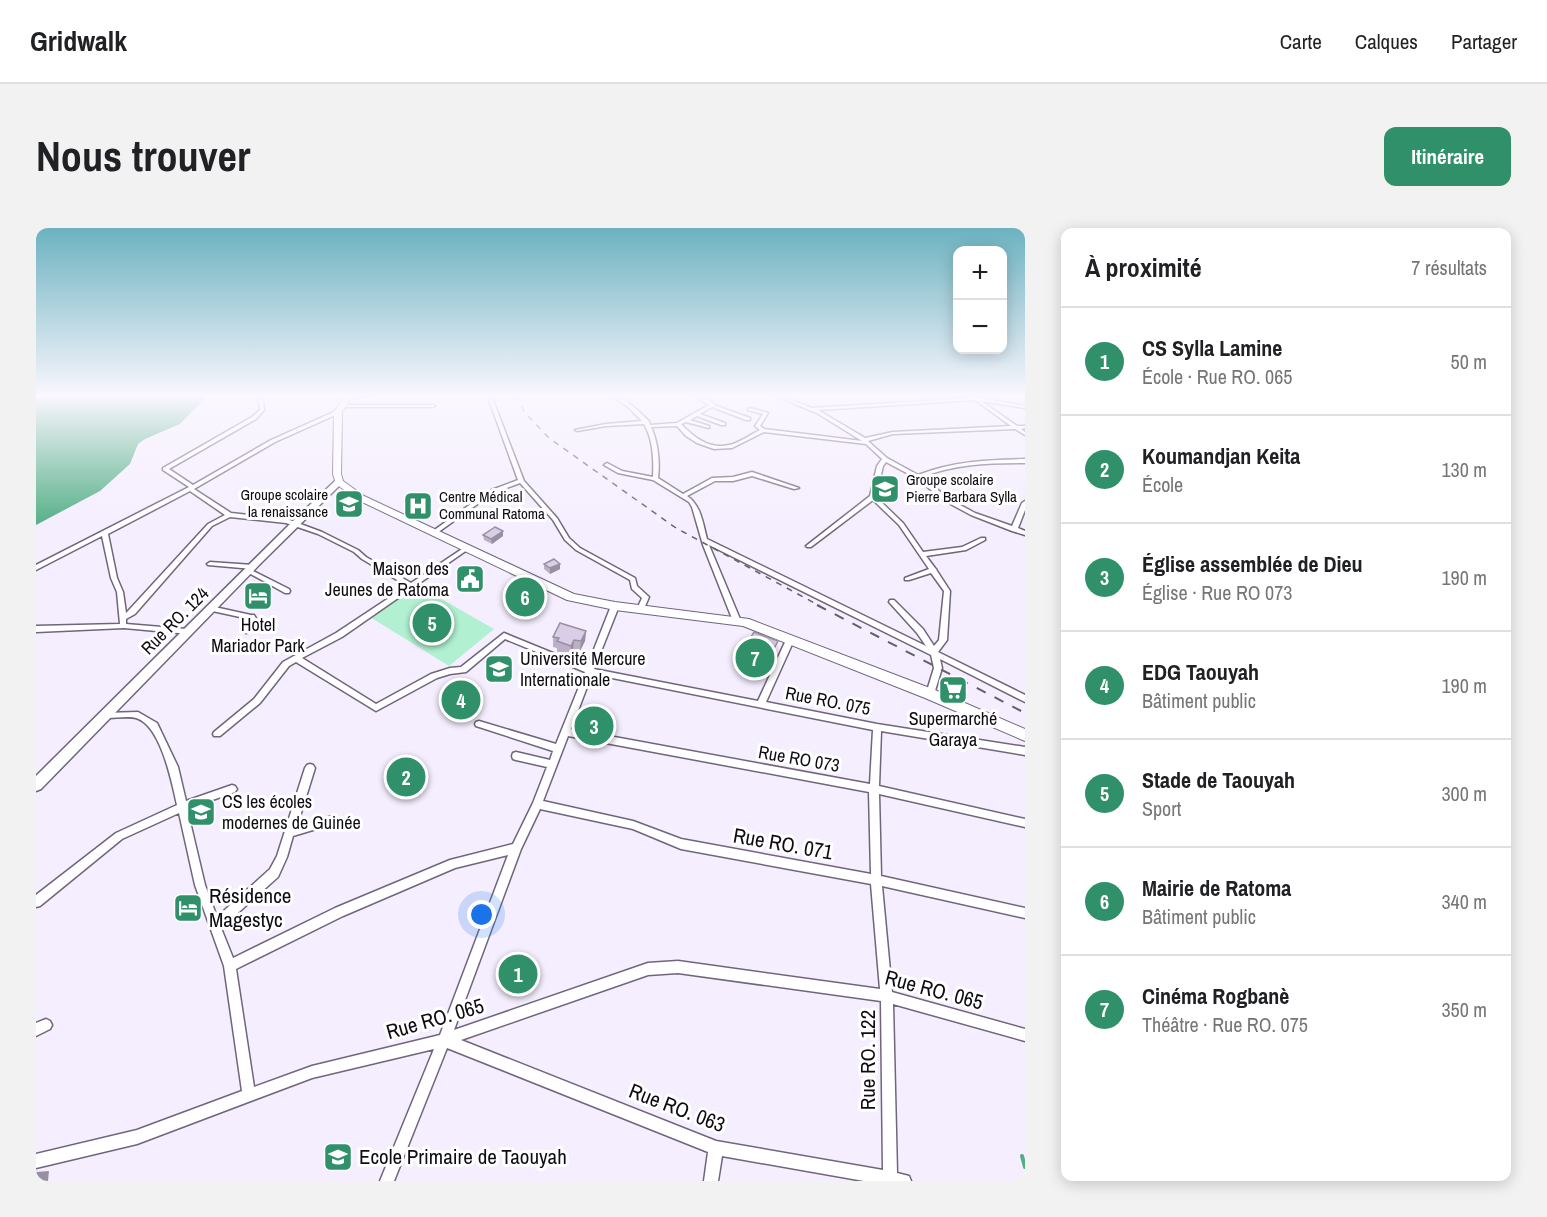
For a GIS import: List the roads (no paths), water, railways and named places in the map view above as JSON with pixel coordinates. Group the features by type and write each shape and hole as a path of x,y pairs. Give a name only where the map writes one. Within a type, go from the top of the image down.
{"main road":[{"path":"340,439 337,474 339,482 361,498 571,597 615,606 736,619 930,694 1025,735"}],"street":[{"path":"217,439 165,470 229,515 295,523 356,551 410,585"},
{"path":"36,568 191,488 276,439"},
{"path":"506,439 521,481 555,519 567,539 579,549 633,579 634,587 646,597 641,609"},
{"path":"654,439 655,479"},
{"path":"695,439 725,448 743,439"},
{"path":"852,439 871,439"},
{"path":"866,441 885,459 918,477 947,500 1025,533"},
{"path":"809,546 873,497 880,466 885,459"},
{"path":"918,477 940,468 967,463 1025,461"},
{"path":"607,465 620,472 655,479 683,496 695,507 705,540 736,619"},
{"path":"683,496 714,479 733,479 752,474 796,488"},
{"path":"435,532 491,492 521,481"},
{"name":"Rue RO. 124","path":"36,785 108,715 186,632 295,523 339,482"},
{"path":"873,497 901,524 948,591 943,640 934,652"},
{"path":"1014,530 1025,503"},
{"path":"123,622 210,525 229,515"},
{"path":"105,534 114,578 120,592 123,622"},
{"path":"923,554 959,551 983,538"},
{"path":"705,540 802,591 934,652 1025,699"},
{"path":"217,734 257,701 286,664 339,635 467,548"},
{"path":"210,564 251,569 287,591"},
{"path":"907,579 934,570"},
{"path":"892,602 920,631 934,652 938,668 930,694"},
{"path":"387,1181 444,1040 516,848 553,765 615,606"},
{"path":"210,609 252,617 253,620 246,630"},
{"path":"36,629 123,622 186,632"},
{"name":"Rue RO. 075","path":"296,658 376,708 434,676 463,670 504,636 589,671 877,727 1025,751"},
{"path":"761,704 790,640"},
{"path":"108,715 138,715 154,725 173,767 200,885 230,966 249,1094"},
{"path":"479,724 559,749"},
{"name":"Rue RO. 122","path":"877,727 874,789 876,880 887,996 889,1179"},
{"name":"Rue RO 073","path":"566,732 874,789 1025,823"},
{"path":"516,756 553,765"},
{"path":"215,926 274,873 290,833 310,768"},
{"path":"36,902 119,836 182,807 232,789"},
{"name":"Rue RO. 071","path":"537,804 633,825 681,844 876,880 1025,913"},
{"path":"290,833 333,820"},
{"path":"230,966 339,912 454,863 516,848"},
{"name":"Rue RO. 065","path":"36,1161 137,1137 312,1072 444,1040 648,969 678,967 887,996 1025,1035"},
{"name":"Rue RO. 063","path":"444,1040 716,1148 904,1181"},
{"path":"711,1181 716,1148"}],"waterway":[{"path":"1022,1156 1025,1167"}],"railway":[{"path":"551,439 676,528 820,606"},
{"path":"817,605 1025,713"}],"place":[{"name":"Groupe scolaire Pierre Barbara Sylla","path":"885,489"},
{"name":"Groupe scolaire la renaissance","path":"349,504"},
{"name":"Centre Médical Communal Ratoma","path":"418,506"},
{"name":"Maison des Jeunes de Ratoma","path":"470,579"},
{"name":"Hotel Mariador Park","path":"258,596"},
{"name":"Mairie de Ratoma","path":"525,597"},
{"name":"Stade de Taouyah","path":"432,623"},
{"name":"Cinéma Rogbanè","path":"755,658"},
{"name":"Université Mercure Internationale","path":"499,669"},
{"name":"Supermarché Garaya","path":"953,690"},
{"name":"EDG Taouyah","path":"461,700"},
{"name":"Église assemblée de Dieu","path":"594,726"},
{"name":"Koumandjan Keita","path":"406,777"},
{"name":"CS les écoles modernes de Guinée","path":"201,812"},
{"name":"Résidence Magestyc","path":"188,908"},
{"name":"CS Sylla Lamine","path":"518,974"},
{"name":"Ecole Primaire de Taouyah","path":"338,1157"}]}
